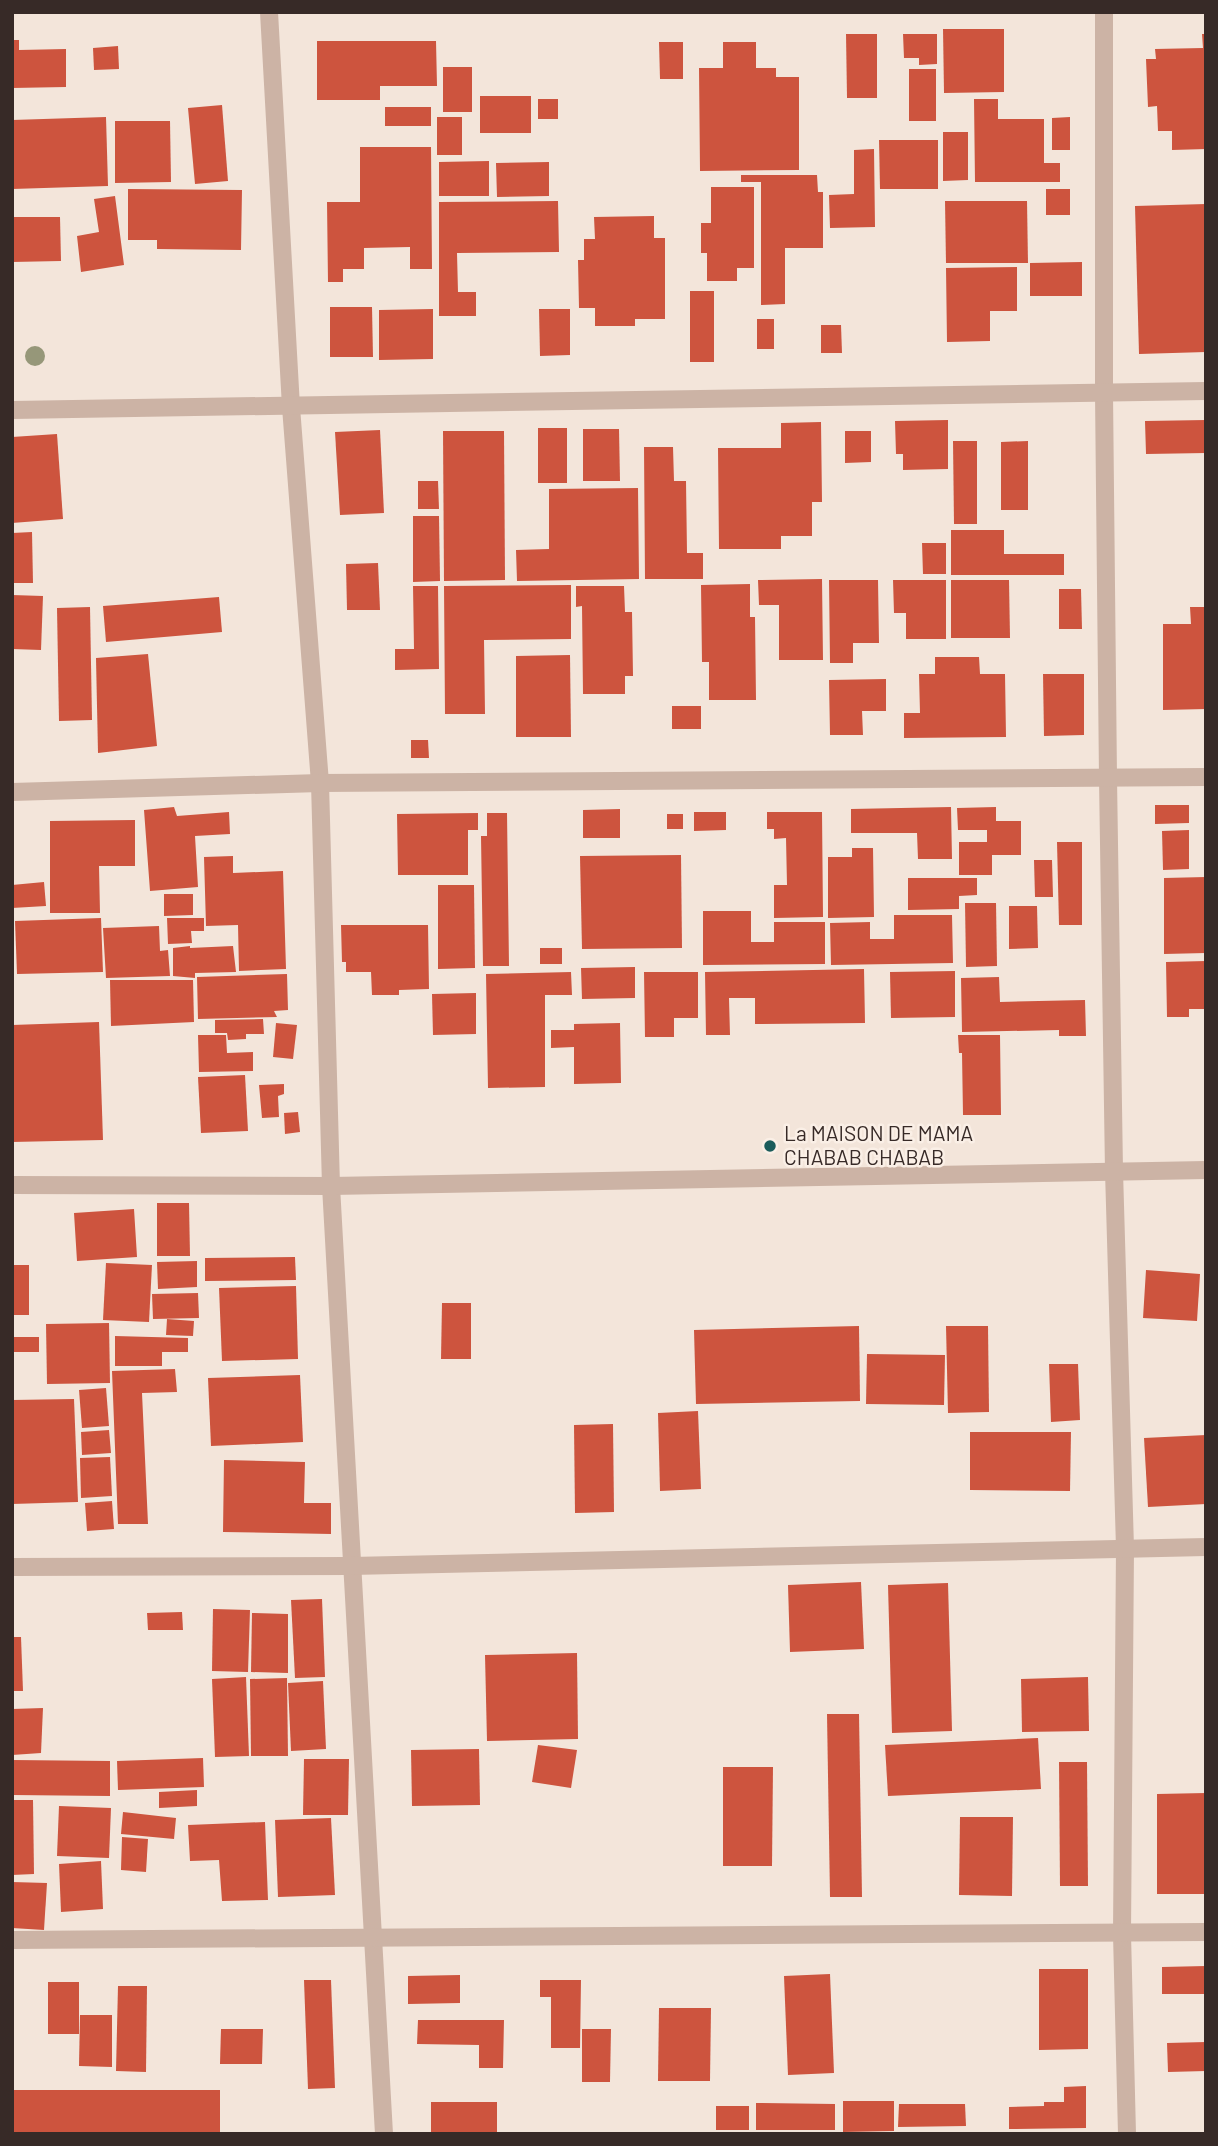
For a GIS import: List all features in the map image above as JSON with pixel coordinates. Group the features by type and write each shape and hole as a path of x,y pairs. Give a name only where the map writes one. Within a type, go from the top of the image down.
{"street":[{"path":"269,12 290,407 320,783 331,1185 384,2134"},
{"path":"1104,12 1108,778 1114,1171 1125,1548 1122,1934 1127,2134"},
{"path":"12,410 1206,391"},
{"path":"12,792 320,783 1206,777"},
{"path":"12,1185 331,1185 1206,1170"},
{"path":"12,1567 351,1566 1206,1547"},
{"path":"12,1940 1206,1932"}],"building":[{"path":"943,29 1004,29 1004,92 944,93"},
{"path":"846,34 877,34 877,98 847,98"},
{"path":"903,34 937,34 937,64 919,65 919,58 904,58"},
{"path":"1202,34 1206,34 1206,149 1172,150 1172,131 1158,131 1157,106 1148,107 1146,59 1156,59 1155,49 1203,48"},
{"path":"12,40 19,40 19,50 66,49 66,87 12,88"},
{"path":"317,41 436,41 437,86 380,86 380,100 317,100"},
{"path":"659,42 683,42 683,79 660,79"},
{"path":"723,42 756,42 756,68 776,68 776,77 799,77 799,170 700,171 699,68 723,68"},
{"path":"118,46 119,69 94,70 93,48"},
{"path":"443,67 472,67 472,112 443,112"},
{"path":"909,69 936,69 936,121 909,121"},
{"path":"480,96 531,96 531,133 480,133"},
{"path":"538,99 558,99 558,119 538,119"},
{"path":"974,99 998,99 998,119 1044,119 1044,163 1060,163 1060,182 975,182"},
{"path":"222,105 228,181 195,184 188,108"},
{"path":"385,107 431,107 431,126 385,126"},
{"path":"106,117 108,186 12,189 12,120"},
{"path":"437,117 462,117 462,155 437,155"},
{"path":"1070,117 1070,150 1052,150 1052,118"},
{"path":"115,121 170,121 171,182 115,183"},
{"path":"943,132 968,132 968,180 943,181"},
{"path":"879,140 938,140 938,189 880,189"},
{"path":"360,147 431,147 432,269 410,269 410,247 364,248 364,269 343,269 343,282 328,282 327,202 360,202"},
{"path":"874,149 875,227 830,228 829,195 854,194 854,150"},
{"path":"489,161 489,196 439,196 439,162"},
{"path":"549,162 549,196 497,197 496,163"},
{"path":"741,175 817,175 818,192 823,192 823,248 785,248 785,304 761,305 761,182 741,182"},
{"path":"711,187 754,187 754,268 737,268 737,281 707,281 707,253 701,253 701,223 711,223"},
{"path":"128,189 242,190 241,250 157,249 157,240 128,240"},
{"path":"1046,189 1070,189 1070,215 1046,215"},
{"path":"115,196 124,265 81,272 77,236 99,232 94,199"},
{"path":"558,201 559,252 457,253 458,292 476,292 476,316 439,316 439,202"},
{"path":"945,201 1027,201 1028,263 946,263"},
{"path":"1206,204 1206,352 1139,354 1135,206"},
{"path":"654,216 654,238 665,238 665,319 635,319 635,326 595,326 595,308 579,308 578,260 584,260 584,239 595,239 594,217"},
{"path":"14,217 60,217 61,261 12,262"},
{"path":"1082,262 1082,296 1030,296 1030,263"},
{"path":"1017,267 1017,311 990,311 990,341 947,342 946,268"},
{"path":"690,291 714,291 714,362 690,362"},
{"path":"330,307 372,307 373,357 330,357"},
{"path":"433,309 433,359 379,360 379,310"},
{"path":"539,309 570,309 570,355 540,356"},
{"path":"757,319 774,319 774,349 757,349"},
{"path":"821,325 841,325 842,353 821,353"},
{"path":"948,420 948,469 903,470 903,454 896,454 895,421"},
{"path":"1206,420 1206,453 1146,454 1145,421"},
{"path":"821,422 822,502 812,502 812,536 781,536 781,549 719,549 718,448 781,448 781,423"},
{"path":"538,428 567,428 567,483 538,483"},
{"path":"583,429 619,429 620,481 583,481"},
{"path":"380,430 384,513 340,515 335,432"},
{"path":"443,431 504,431 505,580 444,581"},
{"path":"845,431 871,431 871,462 845,463"},
{"path":"57,434 63,519 12,523 12,437"},
{"path":"953,441 977,441 977,524 954,524"},
{"path":"1028,441 1028,510 1001,510 1001,442"},
{"path":"644,447 673,447 674,481 686,481 687,553 703,553 703,579 645,579"},
{"path":"418,481 438,481 439,509 418,509"},
{"path":"638,488 639,579 517,581 516,550 549,549 549,489"},
{"path":"413,516 439,516 440,581 413,582"},
{"path":"951,530 1004,530 1004,554 1064,554 1064,575 951,575"},
{"path":"32,532 33,583 12,583 12,533"},
{"path":"922,543 946,543 946,574 923,574"},
{"path":"378,563 380,610 347,610 346,564"},
{"path":"822,579 823,660 779,660 779,605 759,605 758,580"},
{"path":"829,580 878,580 879,643 853,643 853,663 830,663"},
{"path":"893,580 946,580 946,639 906,639 906,613 894,613"},
{"path":"951,580 1009,580 1010,638 951,638"},
{"path":"750,584 750,617 755,617 756,700 709,700 709,662 702,662 701,585"},
{"path":"571,585 571,639 484,640 485,714 445,714 444,586"},
{"path":"413,586 438,586 439,669 395,670 395,649 414,649"},
{"path":"576,586 624,586 625,612 632,612 633,676 625,676 625,694 583,694 582,606 576,607"},
{"path":"1059,589 1081,589 1082,629 1059,629"},
{"path":"12,595 43,596 41,650 12,649"},
{"path":"219,597 222,632 106,642 103,606"},
{"path":"90,607 92,720 59,721 57,608"},
{"path":"1190,607 1206,607 1206,709 1163,710 1163,624 1191,624"},
{"path":"148,654 157,746 98,753 96,658"},
{"path":"570,655 571,737 516,737 516,656"},
{"path":"935,657 979,657 980,674 1005,674 1006,737 904,738 904,713 920,713 919,674 935,674"},
{"path":"1043,674 1084,674 1084,735 1044,736"},
{"path":"886,679 886,711 862,711 863,735 830,735 829,680"},
{"path":"672,706 701,706 701,729 672,729"},
{"path":"411,740 428,740 429,758 411,758"},
{"path":"1155,805 1189,805 1189,823 1155,824"},
{"path":"174,807 177,816 229,812 230,834 195,836 198,887 150,891 144,810"},
{"path":"951,807 952,859 918,859 917,833 851,833 851,809"},
{"path":"996,807 996,821 1021,821 1021,855 992,855 992,875 959,875 959,842 987,842 987,830 958,830 957,808"},
{"path":"620,809 620,838 583,838 583,810"},
{"path":"694,812 726,812 726,830 694,831"},
{"path":"767,812 822,812 823,917 774,918 774,885 787,885 786,838 774,839 774,829 767,829"},
{"path":"478,813 478,830 468,830 468,875 398,875 397,814"},
{"path":"487,813 507,813 509,966 483,966 481,836 487,836"},
{"path":"667,814 683,814 683,829 667,829"},
{"path":"135,820 135,866 99,866 100,913 50,913 50,821"},
{"path":"1189,830 1189,869 1163,870 1162,831"},
{"path":"1057,842 1082,842 1082,925 1059,925"},
{"path":"852,848 873,848 874,917 828,918 828,857 852,857"},
{"path":"681,855 682,948 582,949 580,856"},
{"path":"233,856 233,873 283,871 286,969 239,971 238,925 206,926 204,857"},
{"path":"1034,860 1052,860 1053,897 1035,897"},
{"path":"1206,877 1206,953 1164,954 1164,878"},
{"path":"908,878 977,878 977,895 959,896 959,909 908,910"},
{"path":"44,882 46,906 12,908 12,885"},
{"path":"438,885 474,885 475,968 438,969"},
{"path":"164,894 193,894 193,915 164,916"},
{"path":"965,903 996,903 997,966 966,967"},
{"path":"1009,906 1037,906 1038,948 1009,949"},
{"path":"703,911 751,911 751,942 774,942 774,922 825,922 825,964 703,965"},
{"path":"894,915 952,915 953,963 831,965 830,923 870,922 870,939 894,939"},
{"path":"101,918 103,972 17,974 15,921"},
{"path":"167,918 204,918 204,931 191,931 192,943 168,944"},
{"path":"341,925 428,925 429,989 399,990 399,995 372,995 371,972 346,972 346,962 342,962"},
{"path":"159,926 160,951 168,950 170,976 106,978 103,928"},
{"path":"233,946 236,972 195,973 195,978 173,976 173,948"},
{"path":"540,948 562,948 562,964 540,964"},
{"path":"1206,961 1206,1009 1189,1009 1189,1017 1167,1017 1166,962"},
{"path":"635,967 635,998 582,999 581,968"},
{"path":"864,969 865,1023 755,1024 755,998 729,998 730,1035 706,1035 705,972"},
{"path":"955,971 955,1017 891,1018 890,972"},
{"path":"571,972 572,995 545,995 545,1087 488,1088 486,974"},
{"path":"644,972 698,972 698,1018 674,1018 674,1037 645,1037"},
{"path":"287,974 288,1010 274,1011 277,1017 198,1019 197,977"},
{"path":"999,977 1000,1002 1085,1000 1086,1036 1059,1036 1059,1030 962,1032 961,978"},
{"path":"110,980 193,980 194,1022 111,1026"},
{"path":"476,993 476,1034 433,1035 432,994"},
{"path":"263,1019 264,1034 246,1034 246,1039 228,1040 227,1033 215,1033 215,1020"},
{"path":"99,1022 103,1140 12,1142 12,1025"},
{"path":"276,1023 297,1025 293,1059 273,1057"},
{"path":"620,1023 621,1083 574,1084 574,1047 551,1048 551,1030 574,1030 574,1024"},
{"path":"198,1035 226,1035 227,1053 253,1052 253,1071 199,1072"},
{"path":"958,1035 1000,1035 1001,1115 963,1115 962,1053 959,1053"},
{"path":"245,1075 248,1131 201,1133 198,1077"},
{"path":"284,1084 284,1094 278,1096 279,1117 262,1118 259,1085"},
{"path":"298,1112 300,1132 285,1134 284,1113"},
{"path":"157,1203 189,1203 190,1256 157,1256"},
{"path":"134,1209 137,1257 77,1261 74,1213"},
{"path":"295,1257 296,1280 205,1281 205,1258"},
{"path":"197,1261 197,1287 158,1289 157,1262"},
{"path":"106,1263 152,1265 149,1322 103,1320"},
{"path":"12,1265 29,1265 29,1315 12,1315"},
{"path":"1146,1270 1200,1274 1197,1321 1143,1318"},
{"path":"296,1286 298,1359 222,1361 219,1288"},
{"path":"198,1293 199,1318 153,1319 152,1294"},
{"path":"442,1303 471,1303 471,1359 441,1359"},
{"path":"167,1319 194,1321 193,1336 166,1335"},
{"path":"109,1323 110,1383 47,1384 46,1324"},
{"path":"859,1326 860,1401 696,1404 694,1330"},
{"path":"946,1326 988,1326 989,1412 948,1413"},
{"path":"115,1336 188,1338 188,1352 162,1352 162,1366 115,1366"},
{"path":"12,1337 39,1337 39,1352 12,1352"},
{"path":"867,1354 945,1355 944,1405 866,1404"},
{"path":"1049,1364 1078,1364 1080,1420 1051,1422"},
{"path":"175,1369 177,1392 142,1393 148,1524 118,1524 112,1371"},
{"path":"300,1375 303,1442 211,1446 208,1378"},
{"path":"106,1388 109,1426 82,1428 79,1390"},
{"path":"74,1399 78,1502 12,1504 12,1400"},
{"path":"698,1411 701,1489 660,1491 658,1413"},
{"path":"613,1424 614,1512 575,1513 574,1425"},
{"path":"109,1430 111,1453 82,1455 81,1432"},
{"path":"970,1432 1071,1432 1070,1491 970,1490"},
{"path":"1206,1435 1206,1504 1148,1507 1144,1438"},
{"path":"110,1457 112,1496 81,1498 80,1458"},
{"path":"224,1460 305,1462 304,1503 331,1503 331,1534 223,1532"},
{"path":"112,1501 114,1529 87,1531 85,1503"},
{"path":"861,1582 864,1649 790,1652 788,1585"},
{"path":"948,1583 952,1731 892,1733 888,1585"},
{"path":"322,1599 325,1677 295,1678 291,1600"},
{"path":"213,1609 250,1610 248,1672 212,1671"},
{"path":"182,1612 183,1630 148,1630 147,1613"},
{"path":"252,1613 288,1614 288,1673 251,1672"},
{"path":"12,1637 21,1637 23,1691 12,1691"},
{"path":"577,1653 578,1739 487,1741 485,1655"},
{"path":"246,1677 249,1756 215,1757 212,1679"},
{"path":"1088,1677 1089,1731 1022,1732 1021,1679"},
{"path":"287,1678 288,1756 251,1756 250,1679"},
{"path":"323,1681 326,1749 291,1751 288,1683"},
{"path":"43,1708 41,1753 12,1755 12,1709"},
{"path":"827,1714 859,1714 862,1897 830,1897"},
{"path":"1038,1738 1041,1789 888,1796 885,1745"},
{"path":"538,1745 577,1750 571,1788 532,1782"},
{"path":"479,1749 480,1805 412,1806 411,1750"},
{"path":"203,1758 204,1787 118,1790 117,1761"},
{"path":"304,1759 349,1759 348,1815 303,1815"},
{"path":"12,1760 110,1761 110,1796 12,1795"},
{"path":"1059,1762 1087,1762 1088,1886 1060,1886"},
{"path":"723,1767 773,1767 772,1866 723,1866"},
{"path":"197,1790 197,1806 159,1808 159,1792"},
{"path":"1206,1793 1206,1894 1157,1894 1157,1794"},
{"path":"12,1800 33,1800 34,1874 12,1875"},
{"path":"59,1806 111,1808 109,1858 57,1856"},
{"path":"123,1812 176,1818 174,1839 121,1834"},
{"path":"960,1817 1013,1817 1012,1896 959,1895"},
{"path":"331,1818 335,1895 278,1897 275,1820"},
{"path":"265,1822 268,1900 222,1901 219,1860 190,1861 188,1825"},
{"path":"122,1837 148,1839 146,1872 121,1870"},
{"path":"101,1861 103,1909 61,1912 59,1864"},
{"path":"12,1882 47,1883 44,1930 12,1928"},
{"path":"1206,1966 1206,1994 1162,1994 1162,1967"},
{"path":"1039,1969 1088,1969 1088,2049 1039,2050"},
{"path":"830,1974 834,2073 788,2075 784,1976"},
{"path":"460,1975 460,2003 408,2004 408,1976"},
{"path":"304,1980 331,1980 335,2088 308,2089"},
{"path":"540,1980 581,1980 580,2048 551,2048 551,1997 540,1997"},
{"path":"48,1982 79,1982 79,2034 48,2034"},
{"path":"118,1986 147,1986 146,2072 116,2071"},
{"path":"659,2008 711,2008 710,2081 658,2081"},
{"path":"80,2015 112,2015 112,2067 79,2066"},
{"path":"418,2020 504,2020 503,2068 479,2068 479,2045 417,2044"},
{"path":"221,2029 263,2029 262,2064 220,2064"},
{"path":"582,2029 611,2029 610,2082 582,2082"},
{"path":"1206,2042 1206,2071 1168,2072 1167,2043"},
{"path":"1086,2086 1086,2128 1009,2129 1009,2107 1044,2106 1044,2102 1064,2102 1064,2087"},
{"path":"12,2090 220,2090 220,2134 12,2134"},
{"path":"843,2101 894,2101 894,2131 843,2132"},
{"path":"431,2102 497,2102 497,2132 431,2133"},
{"path":"756,2103 835,2104 835,2130 756,2130"},
{"path":"899,2104 965,2104 966,2126 898,2127"},
{"path":"716,2106 749,2106 749,2130 716,2130"}],"place":[{"name":"La MAISON DE MAMA CHABAB CHABAB","path":"770,1146"}]}
